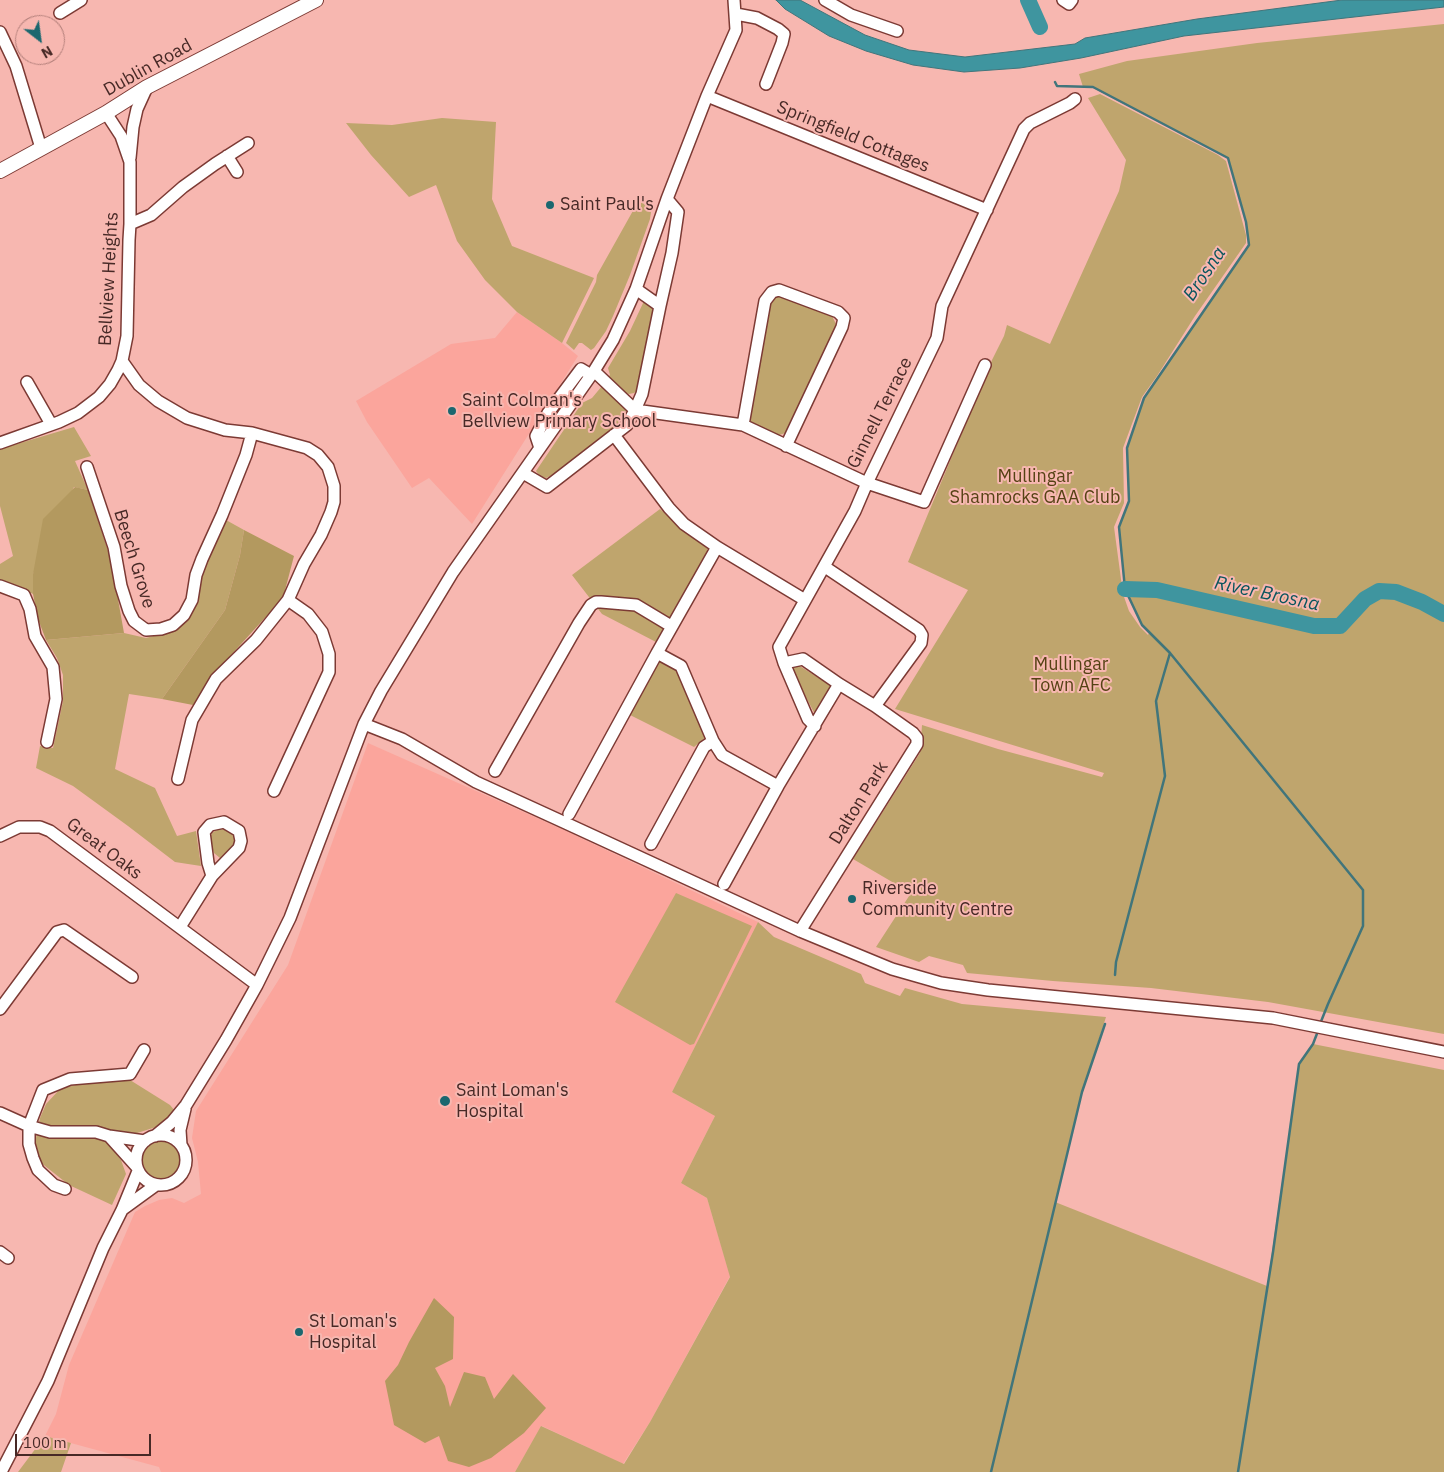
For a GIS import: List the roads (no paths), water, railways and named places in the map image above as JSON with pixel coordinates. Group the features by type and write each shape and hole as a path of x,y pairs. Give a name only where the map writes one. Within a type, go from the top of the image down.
{"main road":[{"name":"Dublin Road","path":"0,171 106,113 147,86 316,0"}],"street":[{"path":"60,12 81,0"},
{"path":"592,373 613,340 636,289 667,199 707,96 736,30 734,0"},
{"path":"825,0 851,15 897,32"},
{"path":"1063,0 1069,4 1072,0"},
{"path":"736,14 757,18 784,34 766,84"},
{"path":"0,32 16,66 42,148"},
{"path":"130,162 133,127 137,109 147,86"},
{"name":"Springfield Cottages","path":"707,96 987,210"},
{"path":"987,210 1024,129 1030,123 1075,99"},
{"name":"Bellview Heights","path":"0,443 78,413 99,397 110,384 122,361 127,336 130,162 121,136 106,113"},
{"path":"130,224 151,215 183,187 248,143"},
{"path":"227,156 237,172"},
{"path":"523,473 547,487 627,425 636,410 642,394 672,253 678,212 667,199"},
{"name":"Ginnell Terrace","path":"636,410 743,425 867,483 937,338 942,306 987,210"},
{"path":"636,289 660,306"},
{"path":"743,425 765,301 772,292 779,290 838,312 844,318 842,327 786,446"},
{"path":"122,361 139,384 158,401 187,418 225,430 252,433 307,448 318,455 328,467 334,486 334,502 331,512 288,600 256,640 216,679 192,720 178,779"},
{"path":"815,726 808,719 779,647 856,511 867,483 924,502 985,365"},
{"path":"1,1472 48,1381 103,1248 122,1210 137,1169 136,1159 140,1146 172,1122 186,1105 258,986 290,918 364,724 381,691 453,572 540,448 536,436 548,413 581,368 592,373 636,410"},
{"path":"27,382 51,424"},
{"name":"Beech Grove","path":"87,467 114,547 121,586 129,611 134,621 146,630 161,629 173,625 184,616 192,600 196,575 246,455 252,433"},
{"path":"614,435 669,508 684,524 806,600"},
{"path":"569,814 656,653 717,546"},
{"path":"825,567 919,630 922,635 921,643 875,706"},
{"path":"0,586 24,596 30,609 35,636 53,667 56,699 47,742"},
{"path":"274,791 329,672 329,654 322,632 308,614 288,600"},
{"path":"495,771 591,605 601,602 636,605 671,626"},
{"path":"656,653 681,666 713,741 722,756 778,786"},
{"name":"Dalton Park","path":"784,663 803,659 875,706 913,733 917,738 916,744 800,931"},
{"path":"724,884 778,786 840,684"},
{"path":"364,724 402,740 476,782 800,931 892,969 941,983 988,990 1273,1018 1444,1052"},
{"path":"651,844 704,747 713,741"},
{"path":"180,927 212,876 239,848 241,842 239,831 224,822 210,825 204,832 205,849 212,876"},
{"name":"Great Oaks","path":"0,836 19,827 40,827 50,831 258,986"},
{"path":"0,1009 57,932 64,930 132,977"},
{"path":"65,1189 54,1185 38,1170 29,1144 29,1126 43,1090 70,1079 130,1074 144,1050"},
{"path":"109,1136 129,1156 146,1181 156,1185 169,1184 179,1178 186,1161 181,1145 180,1130 186,1105"},
{"path":"0,1113 29,1126 50,1132 96,1132 109,1136 150,1138 167,1136 181,1145"},
{"path":"122,1210 156,1185"}],"water":[{"path":"776,0 800,0 865,35 909,50 965,57 1075,44 1085,38 1197,19 1342,0 1444,0 1444,7 1184,36 1081,58 1020,68 964,72 913,65 866,51 829,36 785,9"}],"waterway":[{"name":"Brosna","path":"1028,0 1040,27"},
{"name":"Brosna","path":"1055,82 1057,86 1093,87 1228,158 1246,222 1249,245 1144,398 1127,448 1129,501 1119,527 1125,589 1142,625 1170,653 1363,890 1363,926 1320,1024"},
{"name":"River Brosna","path":"1125,589 1157,590 1314,626 1340,626 1365,599 1379,591 1396,592 1422,602 1444,614"},
{"path":"1115,975 1116,962 1165,776 1156,701 1170,653"},
{"path":"991,1472 1082,1092 1105,1024"},
{"path":"1238,1472 1273,1252 1299,1064 1313,1044 1318,1031"}],"place":[{"name":"Saint Paul's","path":"550,205"},
{"name":"Saint Colman's Bellview Primary School","path":"452,411"},
{"name":"Riverside Community Centre","path":"852,899"},
{"name":"Saint Loman's Hospital","path":"445,1101"},
{"name":"St Loman's Hospital","path":"299,1332"}],"park label":[{"name":"Mullingar Shamrocks GAA Club","path":"1035,487"},
{"name":"Mullingar Town AFC","path":"1071,675"}]}
